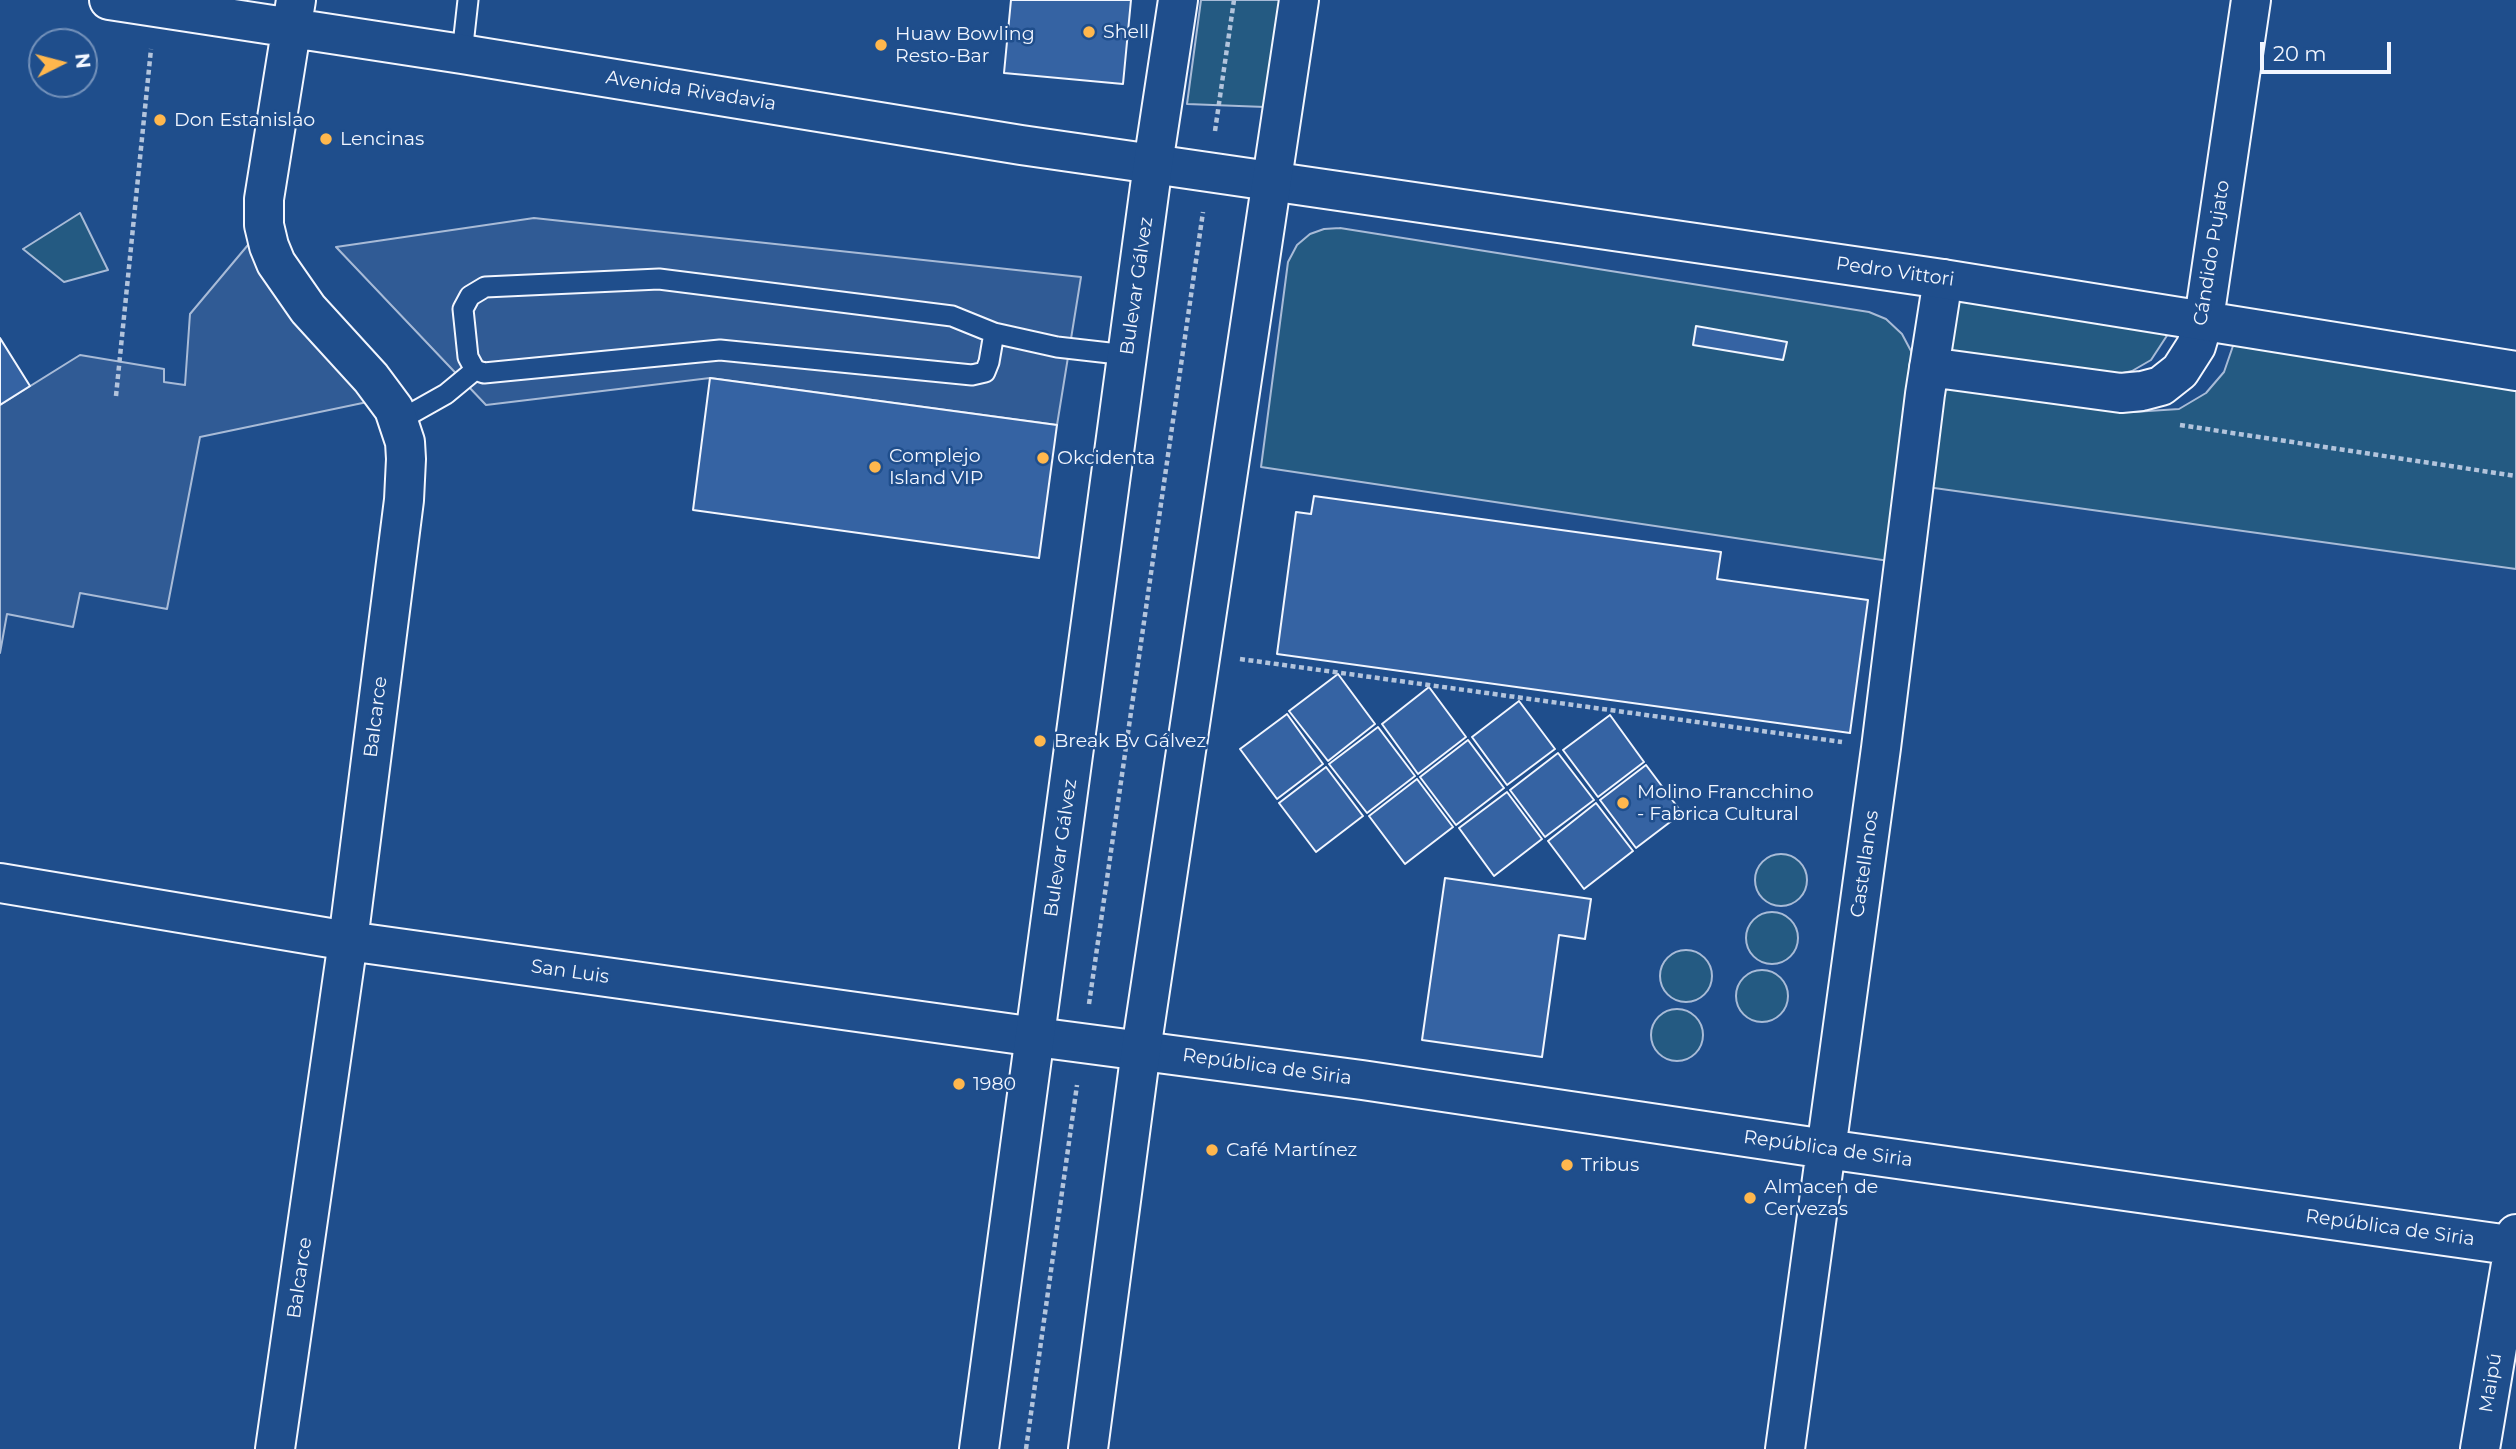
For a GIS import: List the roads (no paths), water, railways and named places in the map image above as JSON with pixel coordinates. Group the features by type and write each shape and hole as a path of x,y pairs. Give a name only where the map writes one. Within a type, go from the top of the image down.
{"street":[{"name":"Avenida Rivadavia","path":"109,0 156,7 295,14 462,54 1021,145 1272,180"},
{"name":"Bulevar Gálvez","path":"979,1449 1153,164 1178,0"},
{"path":"1088,1449 1141,1050 1299,0"},
{"name":"Cándido Pujato","path":"1929,367 2121,393 2161,386 2180,371 2196,346 2204,319 2251,0"},
{"name":"Balcarce","path":"275,1449 348,941 404,500 405,442 394,409 385,394 308,309 276,263 269,246 264,225 264,199 295,14"},
{"name":"Pedro Vittori","path":"1272,180 2204,319 2516,371"},
{"name":"Castellanos","path":"1785,1449 1943,279"},
{"name":"San Luis","path":"0,883 348,941 1141,1050"},
{"name":"República de Siria","path":"1141,1050 1826,1149 2515,1242"},
{"name":"Maipú","path":"2480,1449 2515,1242"}],"lane":[{"path":"462,54 468,0"},
{"path":"475,370 468,357 463,309 470,296 485,286 659,279 951,316 994,333 1058,347 1127,355"},
{"path":"398,421 446,394 475,370 496,373 720,350 972,375 985,372 994,333"}],"place":[{"name":"Shell","path":"1089,32"},
{"name":"Huaw Bowling Resto-Bar","path":"881,45"},
{"name":"Don Estanislao","path":"160,120"},
{"name":"Lencinas","path":"326,139"},
{"name":"Okcidenta","path":"1043,458"},
{"name":"Complejo Island VIP","path":"875,467"},
{"name":"Break Bv Gálvez","path":"1040,741"},
{"name":"Molino Francchino - Fabrica Cultural","path":"1623,803"},
{"name":"1980","path":"959,1084"},
{"name":"Café Martínez","path":"1212,1150"},
{"name":"Tribus","path":"1567,1165"},
{"name":"Almacen de Cervezas","path":"1750,1198"}]}
